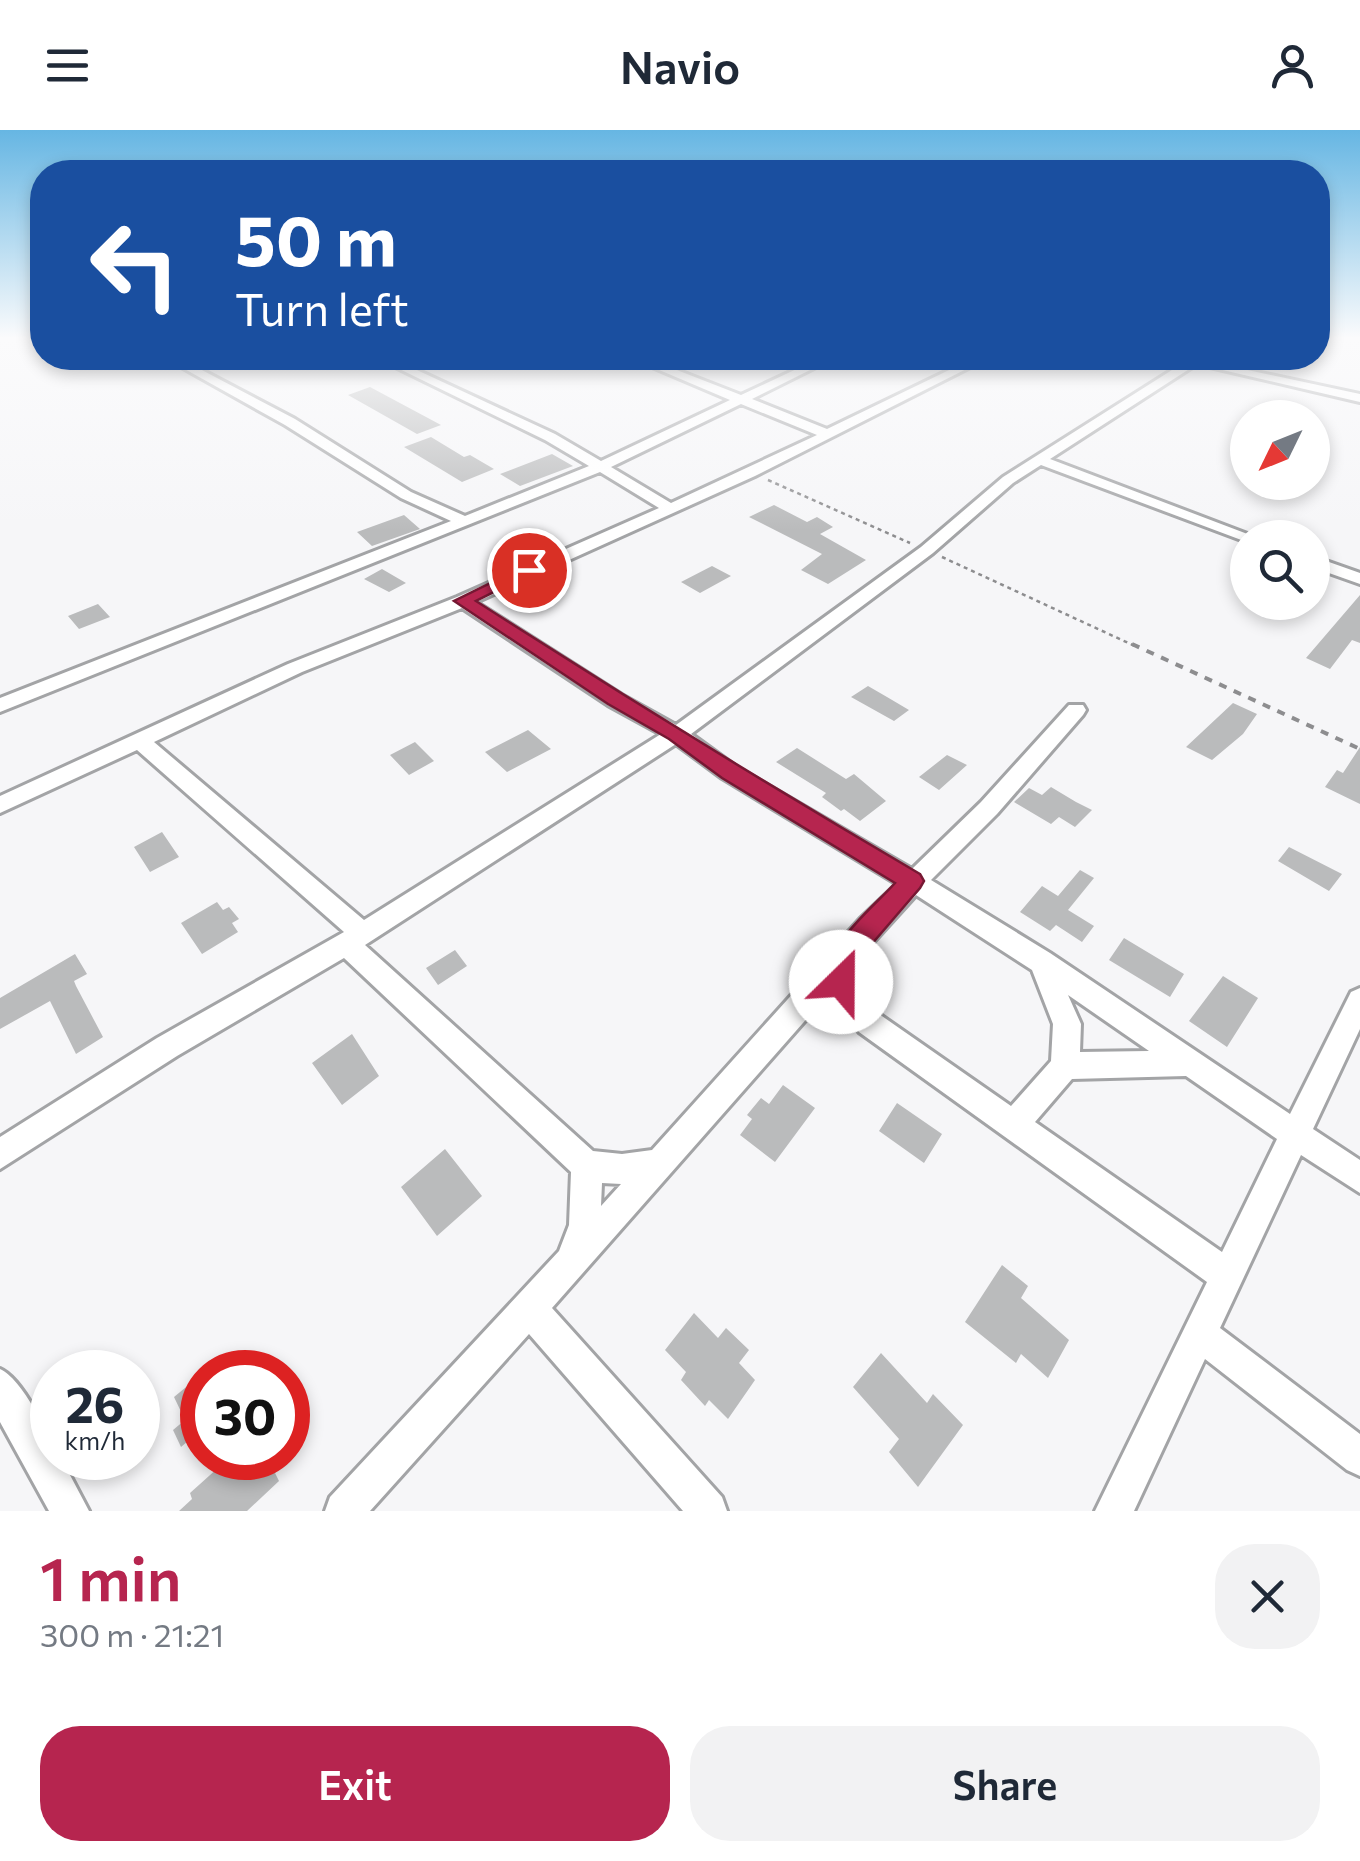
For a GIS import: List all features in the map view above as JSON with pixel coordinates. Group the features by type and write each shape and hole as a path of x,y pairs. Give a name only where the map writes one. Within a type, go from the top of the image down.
{"street":[{"path":"252,401 406,495 466,522"},
{"path":"475,401 550,437 668,508"},
{"path":"0,705 466,522 601,466 735,401"},
{"path":"750,401 827,434"},
{"path":"0,805 295,668 463,601 750,473 893,401"},
{"path":"0,1154 167,1046 355,939 677,734 927,550 1008,480 1130,401"},
{"path":"1040,460 1230,531"},
{"path":"1330,568 1360,579"},
{"path":"463,601 615,700 677,734 730,773 1041,961 1298,1132 1360,1178"},
{"path":"344,1511 912,881 989,808 1076,710"},
{"path":"140,741 355,939 586,1166 622,1170 658,1165"},
{"path":"846,955 841,982 869,1023 1227,1276"},
{"path":"1013,1125 1065,1066 1068,1024 1041,961"},
{"path":"1114,1511 1360,1000"},
{"path":"1065,1066 1194,1063"},
{"path":"572,1262 584,1225 586,1166"},
{"path":"530,1309 708,1511"},
{"path":"1199,1334 1360,1457"},
{"path":"0,1386 70,1511"}],"path":[{"path":"750,473 1360,748"}],"building":[{"path":"359,401 397,401 441,425 417,434"},
{"path":"431,437 494,469 462,482 404,447"},
{"path":"552,454 573,466 520,486 500,474"},
{"path":"774,505 807,522 817,517 833,527 820,534 866,560 828,584 801,570 822,554 749,517"},
{"path":"404,515 420,529 372,546 357,532"},
{"path":"712,566 731,576 700,593 681,582"},
{"path":"382,569 406,583 389,592 364,579"},
{"path":"1360,595 1360,643 1352,640 1330,669 1306,658"},
{"path":"98,604 110,617 79,629 68,616"},
{"path":"868,686 909,710 894,721 851,697"},
{"path":"1233,703 1257,714 1243,734 1212,760 1186,747"},
{"path":"528,730 551,749 507,772 485,752"},
{"path":"415,742 434,761 409,775 390,755"},
{"path":"1360,747 1360,804 1325,787 1337,770 1343,773"},
{"path":"797,748 846,779 854,774 886,801 860,821 844,809 841,811 822,797 826,793 776,762"},
{"path":"947,755 967,765 939,790 919,777"},
{"path":"1051,787 1092,810 1075,827 1059,817 1051,824 1014,802 1029,788 1042,795"},
{"path":"162,832 179,857 150,872 134,847"},
{"path":"1289,847 1342,874 1329,891 1278,861"},
{"path":"1080,870 1094,878 1068,910 1094,926 1082,942 1056,925 1050,931 1020,912 1042,886 1058,896"},
{"path":"217,902 223,910 229,907 239,919 232,923 238,932 202,954 181,923"},
{"path":"1124,938 1184,974 1170,997 1109,960"},
{"path":"455,950 467,966 438,985 426,968"},
{"path":"75,954 87,974 74,981 103,1037 76,1054 50,1001 0,1029 0,998"},
{"path":"1223,976 1258,998 1227,1047 1189,1021"},
{"path":"352,1034 379,1076 342,1105 312,1063"},
{"path":"783,1085 815,1108 775,1162 740,1135 752,1119 747,1115 761,1098 769,1104"},
{"path":"897,1103 942,1134 924,1163 879,1131"},
{"path":"445,1149 482,1196 437,1236 401,1187"},
{"path":"1002,1265 1028,1286 1021,1298 1069,1340 1048,1378 1021,1354 1016,1363 965,1322"},
{"path":"694,1313 718,1338 726,1328 749,1350 739,1363 755,1380 728,1419 709,1400 705,1406 681,1380 686,1372 665,1350"},
{"path":"881,1353 927,1403 933,1394 963,1425 918,1487 889,1452 899,1439 853,1387"},
{"path":"180,1424 180,1445 173,1430"},
{"path":"204,1480 279,1481 247,1511 179,1511 192,1499 190,1493"}],"route":[{"path":"529,570 463,601 615,700 677,734 730,773 912,881 846,955 841,982"}]}
